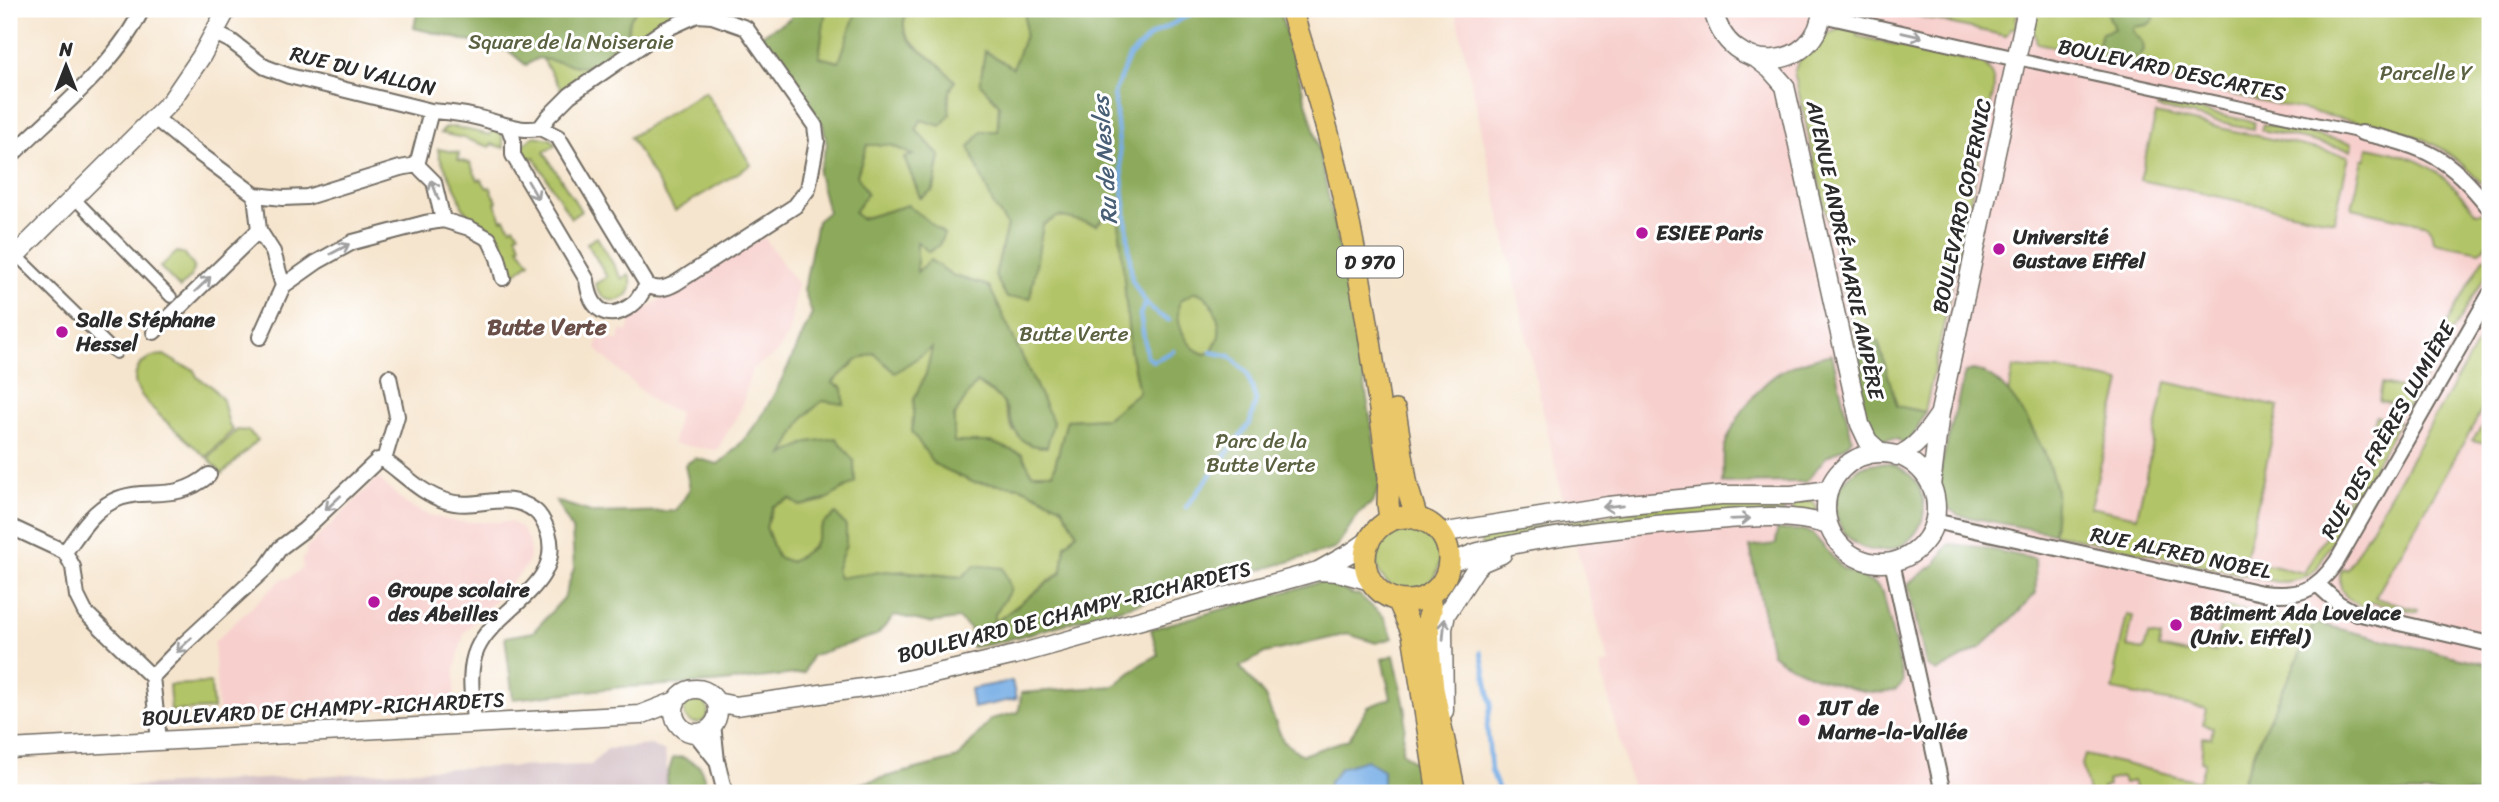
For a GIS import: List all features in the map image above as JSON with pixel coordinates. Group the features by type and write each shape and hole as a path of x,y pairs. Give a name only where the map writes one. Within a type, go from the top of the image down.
{"main road":[{"path":"1291,9 1334,156 1367,315 1389,477 1390,521"},
{"name":"D 970","path":"1306,9 1346,150 1366,238 1406,486 1417,519"},
{"path":"1400,518 1417,519 1428,523 1440,533 1447,546 1449,563 1443,581 1429,595 1413,601 1398,600 1386,595 1371,580 1366,556 1372,537 1390,521 1400,518"},
{"path":"1429,595 1429,649 1433,689 1455,793"},
{"path":"1398,600 1413,634 1438,793"}],"street":[{"path":"9,158 108,60 135,24 142,9"},
{"path":"116,353 13,258 171,101 215,33 227,9"},
{"name":"AVENUE ANDRÉ-MARIE AMPÈRE","path":"1713,9 1716,25 1726,40 1740,52 1757,59 1770,69 1785,86 1860,424 1868,441 1889,454"},
{"name":"BOULEVARD COPERNIC","path":"1931,486 1940,412 2027,9"},
{"name":"AVENUE ANDRÉ-MARIE AMPÈRE","path":"1785,86 1793,60 1798,50 1813,35 1822,12"},
{"name":"BOULEVARD DESCARTES","path":"1822,12 2017,59 2403,142 2433,154 2457,171 2490,209"},
{"path":"509,128 513,139 513,155 587,280 596,308 603,312 617,312 637,301 643,289 648,286 665,289 795,206 807,189 817,141 815,126 747,28 697,15 664,30 570,95 540,128 558,137 648,286"},
{"name":"RUE DU VALLON","path":"215,33 231,41 265,67 289,76 431,111 449,111 509,128 526,131 540,128"},
{"path":"1757,59 1778,58 1798,50"},
{"path":"417,165 431,111"},
{"path":"155,118 255,195 307,197 417,165"},
{"path":"417,165 434,182 443,220"},
{"path":"255,195 258,229 273,252 283,286"},
{"path":"74,198 171,297"},
{"path":"260,337 283,286 317,262 353,242 443,220 469,228 489,239 503,278"},
{"path":"154,332 258,229"},
{"name":"RUE DES FRÈRES LUMIÈRE","path":"2317,584 2327,576 2337,561 2490,294"},
{"path":"384,460 397,416 389,377"},
{"name":"BOULEVARD COPERNIC","path":"1889,454 1908,450 1926,435 1940,412"},
{"name":"AVENUE ANDRÉ-MARIE AMPÈRE","path":"1855,459 1860,424"},
{"path":"1889,454 1911,462 1923,473 1931,486 1936,503 1934,521 1929,535 1919,547 1892,562 1872,562 1853,556 1838,543 1828,526 1825,508 1829,490 1839,472 1855,459 1889,454"},
{"path":"152,677 266,568 287,542 304,530 378,460 384,460 425,492 446,502 468,505 511,499 534,509 545,524 551,543 546,571 492,627 475,652 472,674 474,724"},
{"path":"65,552 86,523 99,510 115,500 178,492 196,486 209,475"},
{"path":"1440,533 1608,506 1721,495 1792,495 1829,490"},
{"path":"1449,563 1480,552 1594,531 1725,520 1792,519 1816,521 1828,526"},
{"name":"RUE ALFRED NOBEL","path":"1934,521 2262,593 2290,595 2303,592 2317,584"},
{"path":"9,526 65,552 73,567 77,596 85,612 152,677 159,740"},
{"name":"BOULEVARD DE CHAMPY-RICHARDETS","path":"640,715 676,701 686,691 700,689 706,692 715,713 736,706 884,685 1015,655 1318,572 1372,537"},
{"path":"1445,746 1443,629 1446,614 1471,575 1483,562 1549,539"},
{"path":"1892,562 1942,793"},
{"name":"BOULEVARD DE CHAMPY-RICHARDETS","path":"1318,572 1338,572 1371,580"},
{"path":"2317,584 2338,603 2356,613 2490,644"},
{"path":"676,701 674,712 677,722"},
{"path":"715,713 708,729 694,732 717,761"},
{"path":"715,713 717,761 725,793"},
{"name":"BOULEVARD DE CHAMPY-RICHARDETS","path":"9,749 640,715 677,722 694,732"}],"shaded area":[{"name":"Université Gustave Eiffel","path":"1455,9 2490,9 2490,793 1633,793 1600,665 1609,663 1560,489"},
{"path":"764,237 797,284 789,335 776,354 752,369 741,409 717,450 673,444 679,412 655,403 599,352 596,347 600,336 619,341 621,330 628,332 632,317"},
{"name":"Groupe scolaire des Abeilles","path":"378,478 406,504 426,514 455,522 511,522 521,528 528,540 530,553 523,570 464,633 455,668 454,698 442,706 433,707 218,717 214,642 282,579 289,578 303,568 302,560 307,553 305,550"},
{"path":"651,745 665,752 670,793 17,793 453,768 591,765 607,749"}],"green space":[{"name":"Square de la Noiseraie","path":"418,9 683,9 561,89 542,58 526,65 509,51 414,28"},
{"name":"Square de la Noiseraie","path":"418,9 638,9 630,19 624,45 612,47 600,63 582,67 538,58 526,65 509,51 414,28"},
{"name":"Parc de la Butte Verte","path":"794,9 826,9 819,57 839,62 856,12 860,9 909,9 904,26 909,40 955,81 949,97 950,114 941,126 921,120 916,130 940,156 933,190 921,198 904,158 913,155 891,145 867,145 857,175 867,194 854,212 861,219 908,205 944,234 939,245 929,252 917,242 917,272 930,260 954,276 989,286 1053,422 1047,447 1025,442 1018,436 1000,399 976,382 954,416 954,442 990,442 1022,454 1032,473 1053,473 1067,420 1107,418 1139,392 1130,349 1117,201 1097,225 1059,216 1043,225 1030,298 1007,298 995,276 1007,225 993,204 969,147 982,131 998,131 999,104 980,84 985,51 1013,68 1025,35 1025,9 1279,9 1315,132 1353,313 1381,483 1373,502 1359,513 1335,549 992,644 972,647 970,628 958,619 929,623 895,615 877,635 811,656 804,673 714,683 623,687 513,699 505,637 533,632 564,598 574,568 572,529 556,501 594,513 676,511 690,489 685,465 695,458 718,464 749,433 774,395 812,314 804,290 817,221 828,212 818,173 827,145 823,125 761,35 790,19","holes":["1195,292 1206,297 1218,322 1218,339 1211,352 1205,354 1186,339 1179,323 1181,300","932,348 926,374 914,399 912,432 934,464 972,482 1021,487 1061,506 1077,533 1065,545 1062,572 993,624 995,614 1011,589 1003,568 975,565 962,577 886,571 839,578 836,570 846,545 846,526 836,514 823,524 813,547 791,562 777,557 766,527 773,506 790,499 800,506 825,500 855,482 854,461 836,438 808,442 783,455 804,417 822,401 844,404 843,388 832,383 857,360 874,353 895,373"]},
{"path":"819,9 860,9 844,77 805,67"},
{"name":"Butte Verte","path":"909,9 1025,9 1025,35 1013,69 985,51 999,104 993,204 1007,225 995,276 1030,298 1043,225 1059,216 1097,225 1118,200 1130,349 1139,392 1107,418 1067,420 1053,473 1031,473 990,442 954,442 954,416 976,382 1002,400 1013,431 1053,422 989,286 954,276 930,260 917,273 917,241 944,234 908,205 861,219 854,212 867,194 857,175 867,145 891,145 914,156 905,158 920,198 934,190 940,156 916,130 921,120 950,114 949,97 954,81 905,33 905,18"},
{"path":"1887,9 2017,9 2016,28 2011,28 2006,36"},
{"name":"Parcelle Y","path":"2035,9 2490,9 2490,193 2454,158 2434,144 2410,134 2159,78 2161,69 2037,43 2034,32 2030,31"},
{"path":"2106,9 2131,12 2148,9 2154,16 2154,20 2147,25 2133,27 2133,31 2143,43 2144,50 2139,57 2115,58 2099,50 2098,43 2102,33 2114,29"},
{"path":"1848,28 1858,31 1857,36 1983,64 1989,69 1993,79 1994,90 1925,412 1897,407 1878,341 1856,345 1794,72 1808,48 1815,42 1830,32"},
{"path":"705,91 751,165 675,211 630,137"},
{"path":"2159,102 2254,122 2253,129 2157,108"},
{"path":"2156,114 2349,156 2334,221 2140,180"},
{"path":"2263,124 2352,143 2351,150 2261,130"},
{"path":"447,127 490,135 492,128 502,135 504,148 491,144 490,147 440,133"},
{"path":"535,136 551,139 556,145 544,152 581,211 571,218 534,157 523,162 522,147"},
{"path":"2368,147 2403,155 2441,175 2476,213 2483,212 2490,221 2490,243 2479,251 2434,242 2428,225 2352,208"},
{"path":"438,149 459,153 458,160 470,163 478,180 481,179 487,188 492,190 502,220 505,219 511,228 514,226 519,233 516,235 521,245 519,247 530,262 512,276 495,244 467,221 468,214"},
{"path":"597,237 622,279 629,274 630,291 620,300 606,298 595,284 607,277 587,243"},
{"path":"177,252 185,254 194,267 191,277 180,288 160,267"},
{"path":"2490,255 2488,271 2408,407 2379,401 2382,384 2409,390 2484,258"},
{"path":"1195,292 1206,297 1214,309 1218,323 1218,340 1211,352 1205,354 1186,339 1179,323 1181,300"},
{"path":"2490,321 2490,396 2375,598 2418,609 2417,612 2369,602 2367,608 2360,606 2342,590 2341,570 2347,570"},
{"path":"1878,341 1897,406 1925,412 1913,437 1904,444 1897,439 1879,440 1870,427 1865,410 1859,376 1863,375 1856,345"},
{"path":"933,347 926,374 915,399 972,482 1021,487 1061,506 1078,533 1065,545 1062,571 992,625 995,614 1011,589 962,577 903,571 839,578 836,570 846,545 846,526 823,524 813,547 791,562 777,557 766,527 773,506 790,499 800,506 825,500 855,482 782,456 804,416 822,401 831,383 857,360 875,353"},
{"path":"1832,354 1852,439 1845,447 1826,457 1806,482 1723,483 1726,441 1740,415 1759,389 1790,367"},
{"path":"164,355 193,369 198,378 211,386 223,400 229,425 233,430 206,457 157,413 136,386 135,376 140,365 151,357"},
{"path":"2013,368 2061,370 2121,382 2090,507 2137,517 2166,382 2279,407 2245,560 2304,573 2384,434 2372,431 2376,416 2399,422 2317,568 2299,580 2277,582 2052,533 2056,489 2044,451 2008,394"},
{"path":"1973,370 1987,375 2001,385 2026,417 2036,436 2051,471 2056,491 2052,533 1958,515 1948,508 1941,498 1939,475 1965,372"},
{"path":"2490,416 2490,444 2472,440"},
{"path":"237,430 248,431 258,440 222,474 208,458"},
{"path":"1880,463 1897,467 1911,476 1920,490 1924,507 1920,524 1911,538 1897,547 1880,551 1863,547 1849,538 1840,524 1836,507 1840,490 1849,476 1863,467"},
{"path":"1785,501 1784,513 1482,546 1479,535 1663,506"},
{"path":"1793,501 1813,501 1817,508 1814,513 1793,513"},
{"path":"1408,526 1426,532 1434,540 1440,558 1434,576 1426,584 1408,590 1390,584 1382,576 1376,558 1382,540 1390,532"},
{"path":"1777,530 1803,530 1813,534 1842,568 1875,584 1883,592 1903,680 1897,688 1880,692 1848,687 1812,675 1772,654 1750,547 1776,544"},
{"path":"1949,544 1980,547 2035,559 2036,593 1980,648 1936,672 1926,665 1908,584 1935,564"},
{"path":"1324,581 1354,595 1358,594 1384,617 1393,638 1376,643 1348,634 1265,653 1240,667 1265,697 1283,741 1302,755 1349,739 1368,707 1391,698 1382,659 1394,655 1406,712 1402,752 1417,764 1416,793 824,793 958,758 991,719 1019,712 1021,693 1114,686 1141,664 1158,655 1151,629"},
{"path":"2225,607 2315,623 2265,727 2243,779 2241,793 2136,793 2133,781 2124,783 2122,777 2107,781 2108,786 2102,788 2103,793 2089,793 2082,764 2085,755 2199,781 2205,762 2201,761 2203,737 2211,738 2213,727 2203,724 2206,709 2113,690 2115,669 2127,615 2133,616 2127,647 2144,650 2148,635 2161,637 2159,648 2187,654 2191,641 2203,643 2202,649 2215,652"},
{"path":"2315,623 2490,665 2490,793 2241,793 2243,780 2265,727"},
{"path":"211,683 213,709 171,711 169,685"},
{"path":"696,699 705,702 708,711 705,720 696,723 687,720 684,711 687,702"},
{"path":"682,757 700,766 709,793 668,793 666,780 673,758"}],"water":[{"path":"1012,681 1016,699 973,708 970,689"},
{"path":"1366,760 1383,770 1383,793 1330,793 1329,783 1340,768"}],"waterway":[{"name":"Ru de Nesles","path":"1169,320 1152,309 1132,280 1114,93 1129,57 1152,35 1200,9"},
{"name":"Ru de Nesles","path":"1146,303 1140,314 1147,356 1153,361 1174,351"},
{"name":"Ru de Nesles","path":"1186,507 1250,423 1256,400 1247,373 1230,356 1211,352"},
{"path":"1481,652 1491,704 1487,725 1491,770 1500,793"}],"place":[{"name":"ESIEE Paris","path":"1642,233"},
{"name":"Université Gustave Eiffel","path":"1999,249"},
{"name":"Salle Stéphane Hessel","path":"62,332"},
{"name":"Groupe scolaire des Abeilles","path":"374,602"},
{"name":"Bâtiment Ada Lovelace (Univ. Eiffel)","path":"2176,625"},
{"name":"IUT de Marne-la-Vallée","path":"1804,720"}],"district":[{"name":"Butte Verte","path":"547,327"}]}
